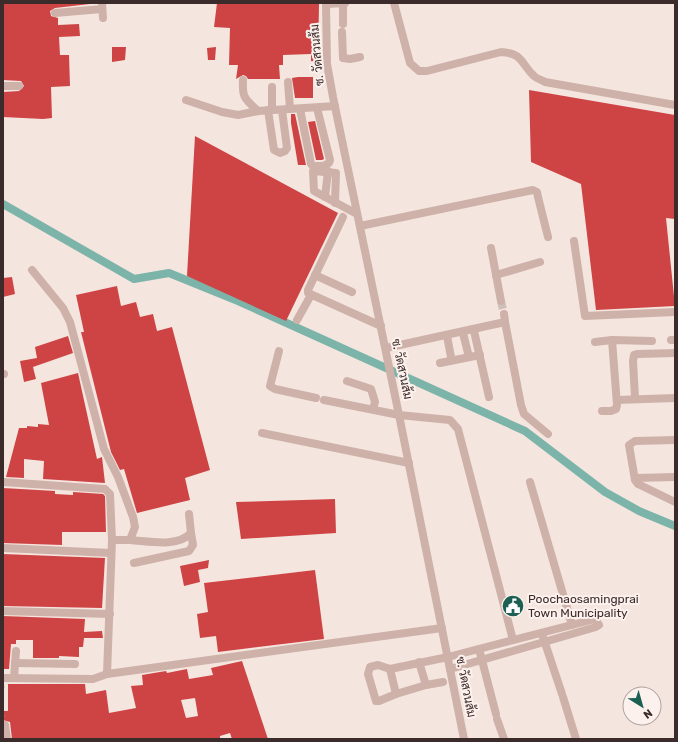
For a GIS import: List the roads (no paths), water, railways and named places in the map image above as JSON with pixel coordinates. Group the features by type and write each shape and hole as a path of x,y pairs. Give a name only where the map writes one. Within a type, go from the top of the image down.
{"street":[{"path":"326,4 344,3 343,58 350,59 360,57"},
{"path":"394,3 410,63 419,71 427,71 501,52 511,52 523,61 534,76 545,82 675,106"},
{"name":"ซ. วัดสวนส้ม","path":"326,4 327,64 448,657 461,738"},
{"path":"55,13 102,6 103,18"},
{"path":"243,80 242,95 245,100 258,111"},
{"path":"272,87 270,110 274,150 280,153 285,151 286,148 288,82"},
{"path":"3,86 18,86"},
{"path":"186,100 222,112 238,115 258,111 335,106"},
{"path":"300,109 311,164 313,166 323,166 329,163 330,160 317,108"},
{"path":"335,203 336,173 317,170 312,173 312,190 335,203 358,214"},
{"path":"325,197 328,171"},
{"path":"360,226 533,190 537,192 548,237"},
{"path":"343,217 308,290 311,295 381,326"},
{"path":"574,241 585,316 675,312"},
{"path":"491,248 501,301"},
{"path":"496,275 540,262"},
{"path":"32,270 63,308 73,329 106,454 118,478 133,517 135,527 130,540"},
{"path":"315,275 352,292"},
{"path":"297,320 311,295"},
{"path":"386,348 474,331 504,318 524,414 548,434"},
{"path":"474,331 489,397"},
{"path":"463,333 468,353"},
{"path":"447,336 451,357"},
{"path":"602,411 611,411 616,409 617,400 612,340"},
{"path":"595,342 612,340 652,341"},
{"path":"279,351 270,386 275,389 399,415 450,420 458,429 513,640"},
{"path":"635,398 634,355 675,353"},
{"path":"440,363 480,355"},
{"path":"347,381 371,389 374,397 373,410"},
{"path":"617,400 635,398 675,398"},
{"path":"262,433 409,463"},
{"path":"675,440 632,442 629,445 635,478 641,487 675,502"},
{"path":"635,478 675,477"},
{"path":"3,482 105,489 110,494 112,540 107,674"},
{"path":"530,482 572,625"},
{"path":"134,563 189,551 193,545 189,514"},
{"path":"112,540 167,542 180,540 192,533"},
{"path":"3,548 111,553"},
{"path":"3,611 110,614"},
{"path":"443,682 426,685 376,701 368,670 374,666 383,666 390,669 448,657 595,619 599,625 450,669"},
{"path":"3,678 93,679 107,674 442,628"},
{"path":"542,633 576,739"},
{"path":"479,649 496,717 504,739"},
{"path":"14,678 16,651"},
{"path":"419,662 426,685"},
{"path":"15,663 75,664"},
{"path":"390,669 396,694"},
{"path":"5,725 7,739"}],"waterway":[{"path":"3,204 134,279 169,273 238,301 525,431 605,492 639,511 675,526"}],"tunnel":[{"path":"501,301 504,314"}],"place":[{"name":"Poochaosamingprai Town Municipality","path":"513,606"}]}
